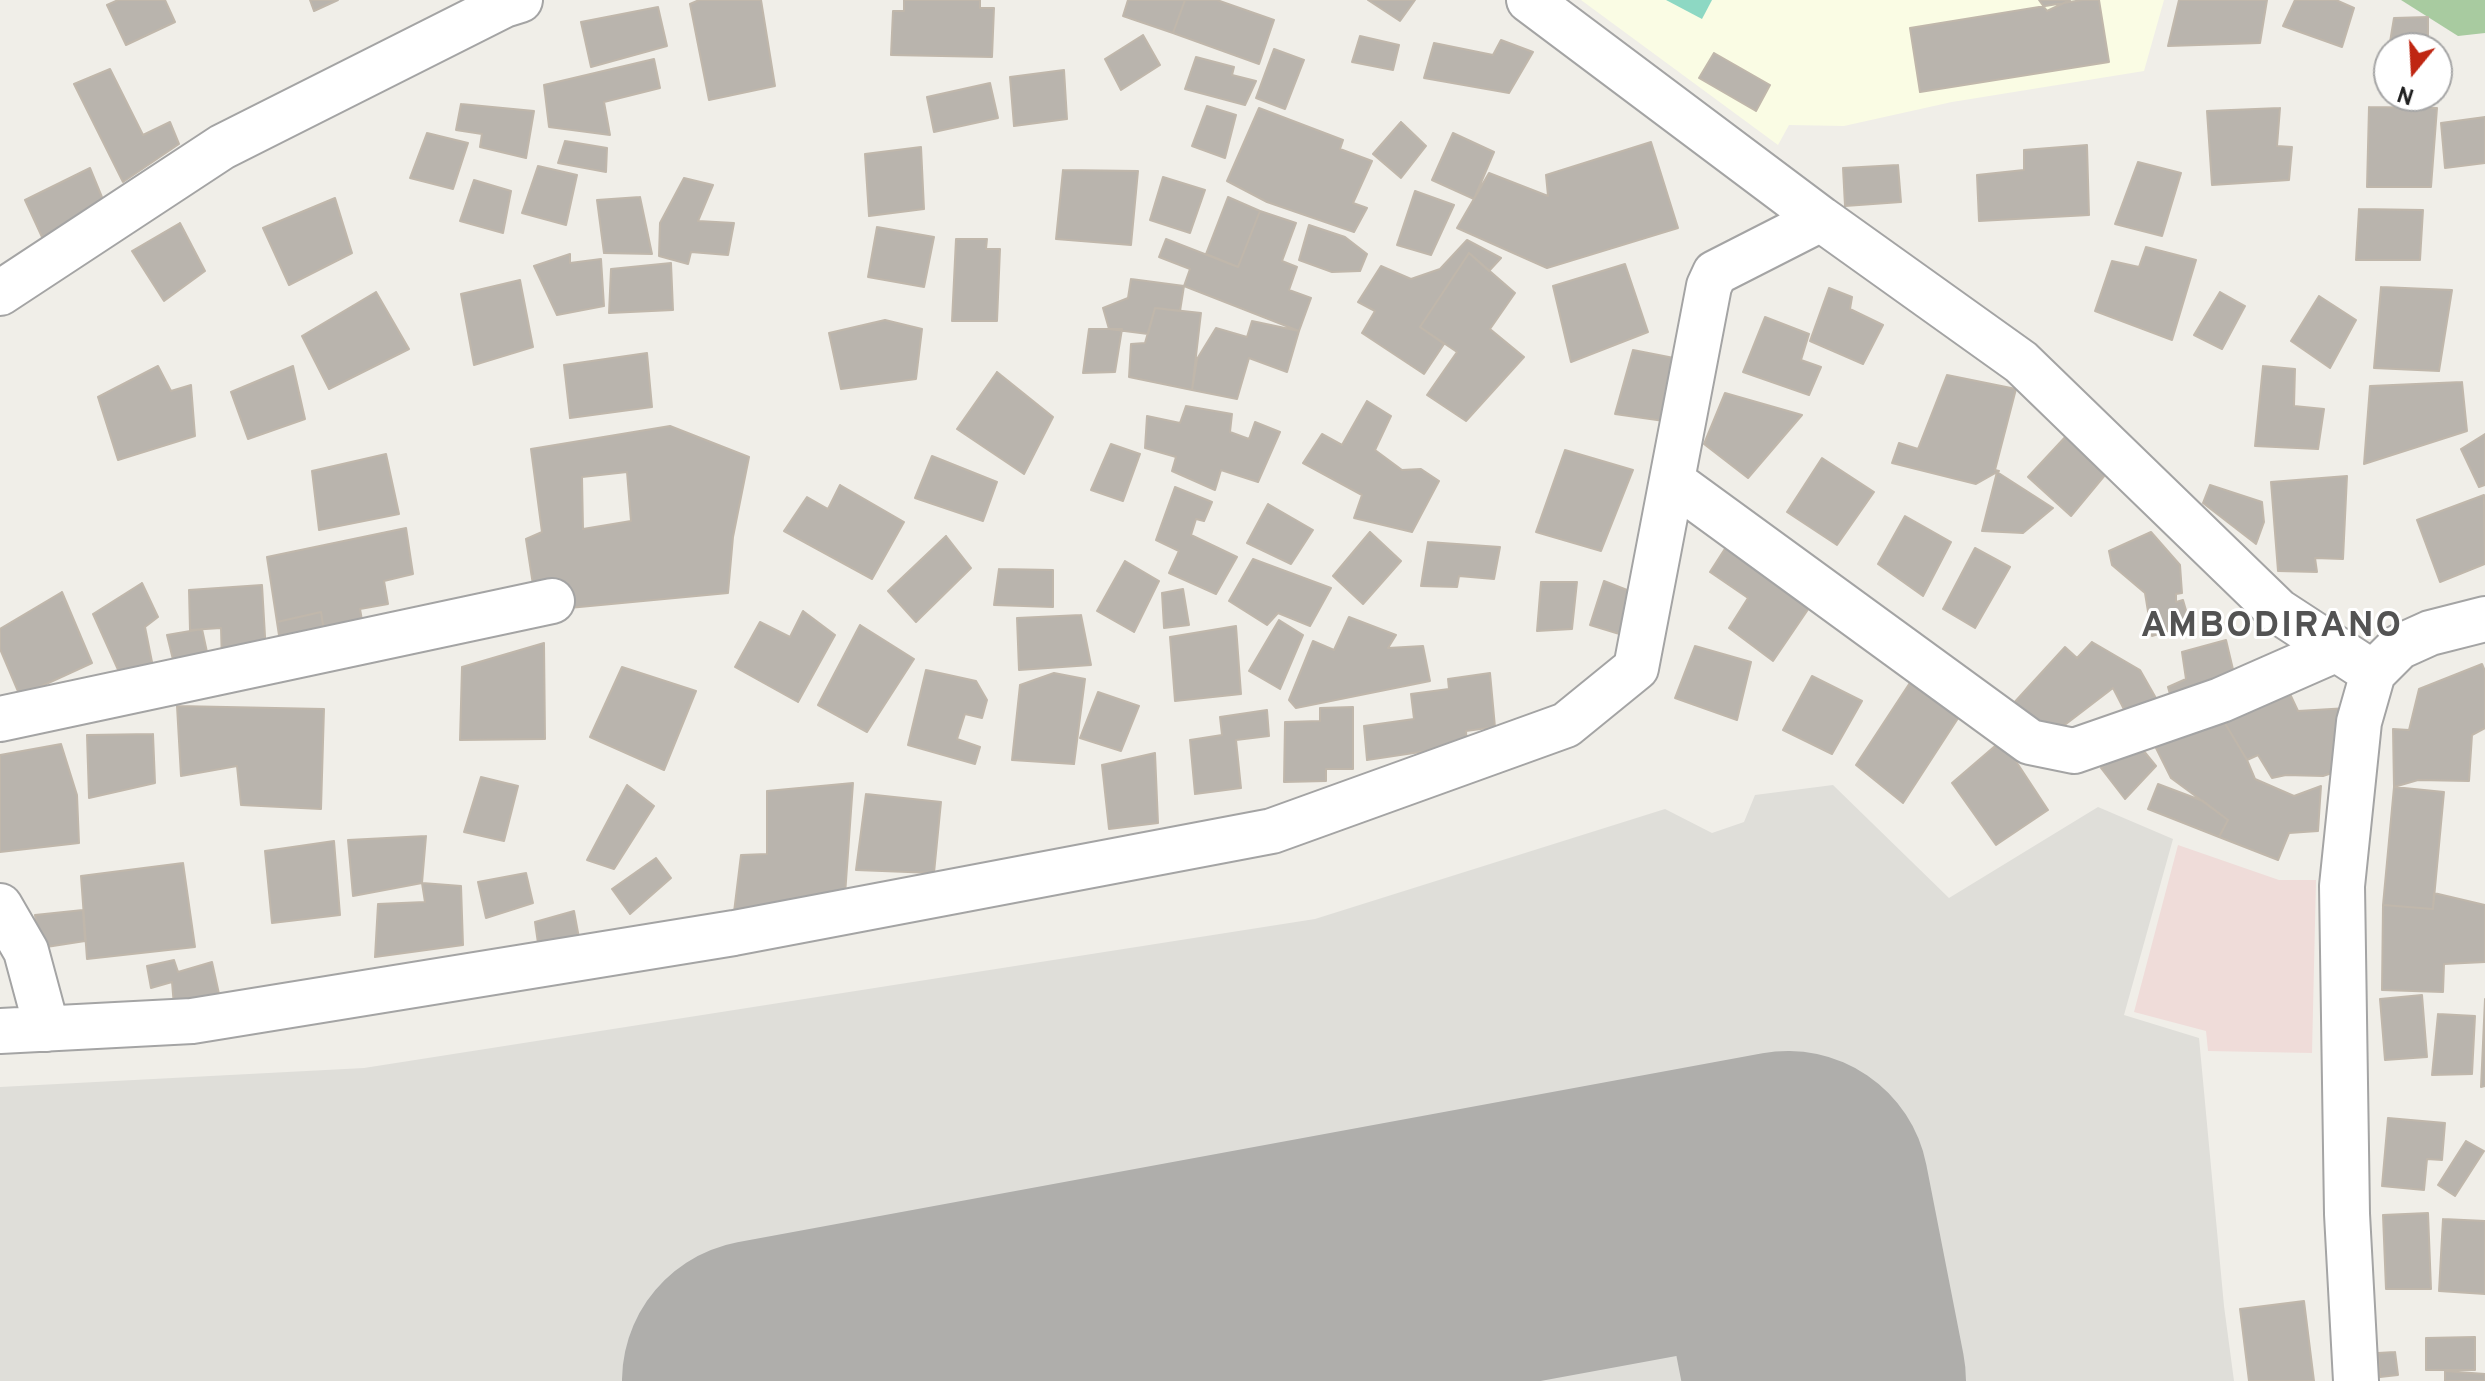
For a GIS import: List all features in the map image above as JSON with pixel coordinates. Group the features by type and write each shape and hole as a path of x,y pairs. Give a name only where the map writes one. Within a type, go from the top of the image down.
{"street":[{"path":"0,293 222,147 490,12 520,0"},
{"path":"1529,0 1821,219 2021,362 2278,611 2373,673"},
{"path":"0,1031 192,1021 734,933 1272,831 1566,725 1636,668 1709,286 1715,273 1821,219"},
{"path":"1672,481 2030,742 2074,751 2221,700 2337,649"},
{"path":"0,719 552,601"},
{"path":"2356,1381 2347,1214 2342,886 2359,722 2373,673 2399,647 2430,633 2485,619"},
{"path":"0,906 26,951 47,1029"}],"shaded area":[{"path":"1581,0 2164,0 2144,71 1952,102 1844,126 1789,125 1778,145"},
{"path":"1833,785 1949,898 2098,807 2173,839 2124,1015 2199,1038 2234,1381 0,1381 0,1087 364,1068 1315,919 1665,809 1712,833 1744,822 1755,795"},
{"path":"2178,845 2279,880 2316,880 2312,1053 2208,1051 2206,1031 2134,1012"}],"green space":[{"path":"1666,0 1712,0 1702,19"},
{"path":"2401,0 2485,0 2485,33 2458,36"}],"building":[{"path":"118,0 165,0 175,22 126,45 107,5"},
{"path":"310,0 338,0 314,11"},
{"path":"699,0 761,0 775,86 709,100 690,4"},
{"path":"904,0 980,0 980,8 994,8 992,57 891,55 893,11 904,11"},
{"path":"1128,0 1185,0 1173,33 1123,16"},
{"path":"1185,0 1217,0 1274,20 1259,64 1173,33"},
{"path":"1368,0 1415,0 1400,21"},
{"path":"2039,0 2070,0 2047,11"},
{"path":"2082,0 2099,0 2109,62 1920,92 1910,28"},
{"path":"2179,0 2267,0 2260,43 2168,46"},
{"path":"2295,0 2336,0 2354,8 2342,47 2283,26"},
{"path":"658,7 667,46 591,67 581,22"},
{"path":"2428,17 2428,32 2392,32 2394,18"},
{"path":"1143,35 1160,65 1121,90 1105,59"},
{"path":"1360,36 1399,45 1393,70 1352,62"},
{"path":"1501,40 1533,52 1509,93 1424,78 1434,43 1493,55"},
{"path":"1274,49 1304,60 1285,109 1256,98"},
{"path":"1714,53 1770,85 1756,111 1699,78"},
{"path":"1196,57 1234,67 1232,75 1256,81 1245,105 1185,89"},
{"path":"654,59 660,88 604,102 610,135 549,127 544,85"},
{"path":"110,69 143,135 170,122 179,144 123,182 74,84"},
{"path":"1064,70 1067,119 1014,126 1010,77"},
{"path":"990,83 998,118 934,132 927,97"},
{"path":"461,104 534,111 526,158 480,147 482,134 456,130"},
{"path":"1207,106 1236,115 1225,158 1192,146"},
{"path":"2369,107 2373,107 2373,112 2437,112 2431,187 2367,187"},
{"path":"1259,108 1343,140 1340,149 1372,161 1353,203 1367,208 1354,232 1267,202 1227,181"},
{"path":"2280,108 2277,146 2292,147 2289,180 2212,185 2207,111"},
{"path":"2485,117 2485,163 2445,168 2441,123"},
{"path":"1401,122 1426,146 1401,178 1373,154"},
{"path":"427,133 468,143 453,189 410,178"},
{"path":"1453,133 1494,152 1474,199 1432,180"},
{"path":"565,141 607,148 606,172 558,163"},
{"path":"1651,142 1678,228 1547,268 1457,228 1489,173 1548,196 1546,175"},
{"path":"2087,145 2089,215 1979,221 1977,175 2024,170 2024,150"},
{"path":"921,147 924,209 869,216 865,154"},
{"path":"2138,162 2181,173 2162,236 2115,224"},
{"path":"1898,165 1901,202 1845,206 1843,168"},
{"path":"538,166 577,175 566,225 522,213"},
{"path":"90,168 106,207 42,237 25,200"},
{"path":"1063,170 1138,171 1131,245 1056,239"},
{"path":"1163,177 1205,190 1190,233 1150,220"},
{"path":"684,178 713,185 698,221 734,223 728,255 691,252 688,264 659,256 660,223"},
{"path":"474,180 511,191 503,233 460,221"},
{"path":"1415,191 1454,205 1431,255 1397,245"},
{"path":"640,197 652,254 604,253 597,200"},
{"path":"1228,197 1260,211 1238,267 1206,254"},
{"path":"335,198 352,253 289,285 263,228"},
{"path":"2359,209 2423,210 2420,260 2356,260"},
{"path":"1260,211 1296,223 1282,261 1297,267 1289,290 1311,298 1299,331 1184,286 1190,269 1159,257 1166,239 1238,267"},
{"path":"180,223 205,271 164,301 132,251"},
{"path":"1309,225 1345,237 1367,254 1360,271 1332,272 1299,260"},
{"path":"877,227 934,237 924,287 868,277"},
{"path":"956,239 987,239 986,249 1000,249 997,321 952,321"},
{"path":"1467,240 1501,258 1489,271 1469,253 1420,327 1444,344 1424,374 1362,333 1375,311 1358,302 1381,266 1411,279 1440,269"},
{"path":"2146,247 2196,260 2172,340 2095,311 2112,261 2139,267"},
{"path":"1469,253 1515,293 1490,329 1524,357 1466,421 1427,395 1457,352 1420,327"},
{"path":"570,254 570,263 601,259 604,306 557,315 534,266"},
{"path":"671,263 673,310 609,313 611,269"},
{"path":"1625,264 1648,332 1571,362 1553,286"},
{"path":"1131,279 1184,286 1180,311 1155,308 1148,334 1109,329 1103,308 1128,298"},
{"path":"520,280 533,347 474,365 461,294"},
{"path":"2381,287 2452,290 2439,371 2374,368"},
{"path":"1829,288 1852,297 1850,309 1883,325 1863,364 1810,341"},
{"path":"376,292 409,349 329,389 302,336"},
{"path":"2220,292 2245,306 2222,349 2194,335"},
{"path":"2319,296 2356,320 2330,368 2291,341"},
{"path":"1155,308 1201,313 1192,390 1129,377 1131,344 1145,343"},
{"path":"1765,317 1809,334 1801,360 1821,367 1809,395 1743,372"},
{"path":"885,320 922,329 916,379 841,389 829,333"},
{"path":"1252,321 1299,331 1287,372 1249,358 1237,399 1192,390 1197,359 1216,328 1247,337"},
{"path":"1089,329 1122,329 1115,372 1083,373"},
{"path":"1633,350 1679,359 1664,421 1615,414"},
{"path":"647,353 652,407 570,418 564,365"},
{"path":"158,366 171,391 191,385 195,436 118,460 98,397"},
{"path":"293,366 305,419 248,439 231,392"},
{"path":"2263,366 2295,369 2294,406 2324,409 2318,449 2255,446"},
{"path":"997,372 1053,417 1024,474 957,429"},
{"path":"1947,375 2016,389 1995,470 1999,471 1976,484 1892,463 1899,443 1918,449"},
{"path":"2462,382 2467,431 2364,464 2370,386"},
{"path":"1725,393 1802,415 1748,478 1704,444"},
{"path":"1367,401 1391,416 1375,450 1402,470 1421,469 1439,481 1412,532 1354,518 1362,495 1303,463 1322,434 1342,445"},
{"path":"1186,406 1232,414 1230,432 1249,439 1255,422 1280,432 1258,482 1221,470 1215,490 1172,471 1176,457 1145,448 1147,416 1180,423"},
{"path":"670,426 749,457 733,537 728,593 537,611 526,539 542,532 531,449","holes":["627,472 631,521 583,529 582,477"]},
{"path":"2068,434 2105,475 2071,516 2028,477"},
{"path":"2485,434 2485,485 2479,487 2461,449"},
{"path":"1111,444 1140,454 1123,501 1091,490"},
{"path":"1565,450 1633,470 1601,551 1536,532"},
{"path":"386,454 399,514 319,530 312,471"},
{"path":"932,456 997,482 983,521 915,498"},
{"path":"1822,458 1874,492 1837,545 1787,512"},
{"path":"1997,472 2053,508 2023,533 1982,531"},
{"path":"2347,476 2343,559 2315,558 2317,572 2278,571 2271,482"},
{"path":"840,485 904,522 872,579 784,531 807,497 828,509"},
{"path":"2210,485 2262,502 2264,522 2256,544 2203,503"},
{"path":"1175,487 1212,502 1204,521 1196,519 1191,535 1237,557 1216,594 1169,573 1179,551 1156,540"},
{"path":"2484,495 2485,564 2440,582 2417,520"},
{"path":"1268,504 1313,530 1291,564 1247,543"},
{"path":"1905,516 1951,542 1923,596 1878,564"},
{"path":"406,528 413,574 384,581 388,604 360,609 365,637 326,645 321,612 277,622 267,557"},
{"path":"1370,532 1401,561 1363,604 1333,576"},
{"path":"2151,532 2180,565 2182,593 2176,594 2176,602 2183,600 2190,624 2152,636 2145,593 2112,565 2109,551"},
{"path":"946,536 971,568 916,622 888,591"},
{"path":"1428,542 1500,547 1494,579 1459,576 1457,587 1421,586"},
{"path":"1728,544 1811,605 1773,661 1729,628 1748,598 1710,572"},
{"path":"1975,548 2010,567 1975,628 1943,609"},
{"path":"1253,559 1331,588 1310,626 1278,613 1267,625 1229,601"},
{"path":"1125,561 1159,581 1134,632 1097,611"},
{"path":"999,569 1053,570 1053,607 994,605"},
{"path":"1604,581 1640,595 1626,636 1590,625"},
{"path":"1541,582 1577,582 1572,629 1537,631"},
{"path":"142,583 158,617 145,627 154,672 124,683 93,614"},
{"path":"262,585 266,653 222,664 221,628 190,630 189,590"},
{"path":"1183,589 1189,625 1164,628 1162,593"},
{"path":"62,592 92,663 20,696 0,649 0,629"},
{"path":"803,611 835,635 798,702 735,667 760,622 790,637"},
{"path":"321,612 326,645 282,655 277,622"},
{"path":"1081,615 1091,665 1019,670 1017,618"},
{"path":"1349,617 1396,635 1388,648 1423,646 1430,681 1296,708 1289,700 1313,641 1334,650"},
{"path":"1279,620 1303,635 1280,689 1249,671"},
{"path":"860,625 914,659 867,732 818,705"},
{"path":"1236,626 1241,694 1175,701 1170,637"},
{"path":"202,629 210,666 176,672 167,635"},
{"path":"2226,640 2236,682 2173,705 2168,687 2186,679 2182,652"},
{"path":"2092,642 2140,670 2161,707 2129,719 2113,688 2049,737 2012,705 2065,647 2077,658"},
{"path":"544,643 545,739 460,740 462,667"},
{"path":"1695,646 1751,662 1737,720 1675,698"},
{"path":"2482,664 2485,671 2485,728 2472,735 2469,781 2418,780 2394,787 2393,729 2409,730 2419,689"},
{"path":"622,667 696,691 664,770 590,737"},
{"path":"926,670 976,681 987,700 982,718 965,714 957,739 980,747 975,764 908,745"},
{"path":"1917,672 1964,709 1903,803 1856,765"},
{"path":"1054,673 1085,679 1074,764 1012,760 1020,685"},
{"path":"1490,673 1495,727 1466,731 1467,745 1367,760 1364,726 1414,719 1411,694 1449,689 1448,679"},
{"path":"1812,676 1862,701 1832,754 1783,730"},
{"path":"1098,692 1139,706 1121,751 1080,738"},
{"path":"2290,694 2298,711 2348,708 2335,772 2323,776 2286,775 2272,778 2258,755 2247,760 2220,715"},
{"path":"177,706 324,709 321,809 241,805 237,766 181,776"},
{"path":"1353,707 1353,769 1326,769 1326,781 1284,782 1285,722 1320,721 1320,708"},
{"path":"1267,710 1269,736 1236,740 1241,788 1195,794 1190,740 1222,735 1220,717"},
{"path":"2220,715 2255,779 2294,796 2321,786 2318,831 2289,833 2278,860 2219,837 2228,820 2171,778 2153,742"},
{"path":"153,734 155,783 89,798 87,735"},
{"path":"2134,739 2156,766 2125,799 2101,768"},
{"path":"2002,740 2048,810 1996,845 1952,783"},
{"path":"61,744 77,795 79,843 0,852 0,755"},
{"path":"1155,753 1158,823 1109,829 1102,765"},
{"path":"481,777 518,786 504,841 464,832"},
{"path":"853,783 845,895 734,912 741,855 767,854 767,791"},
{"path":"2158,784 2203,801 2228,820 2219,837 2148,809"},
{"path":"627,785 654,806 614,869 587,860"},
{"path":"2394,787 2444,792 2433,909 2383,905"},
{"path":"866,794 941,802 934,873 856,870"},
{"path":"426,836 422,883 353,896 348,840"},
{"path":"334,841 340,915 272,923 265,851"},
{"path":"656,858 671,878 630,914 612,889"},
{"path":"183,863 195,947 87,959 81,876"},
{"path":"526,873 533,903 486,918 478,882"},
{"path":"422,883 461,886 463,945 375,957 378,904 425,902"},
{"path":"2434,893 2485,905 2485,962 2444,964 2443,992 2382,990 2383,905 2433,909"},
{"path":"83,910 85,941 40,948 35,915"},
{"path":"574,911 579,938 539,950 535,922"},
{"path":"174,960 178,972 212,962 219,994 174,1006 172,982 151,988 147,966"},
{"path":"2422,995 2427,1057 2385,1060 2380,999"},
{"path":"2485,999 2485,1086 2481,1087"},
{"path":"2438,1014 2475,1016 2472,1074 2432,1075"},
{"path":"2388,1118 2445,1123 2442,1160 2427,1159 2424,1190 2382,1186"},
{"path":"2466,1141 2484,1151 2455,1196 2438,1185"},
{"path":"2428,1213 2431,1289 2386,1289 2383,1215"},
{"path":"2443,1219 2485,1221 2485,1294 2439,1291"},
{"path":"2304,1301 2314,1381 2249,1381 2240,1309"},
{"path":"2475,1337 2475,1370 2426,1370 2426,1338"},
{"path":"2395,1352 2398,1375 2380,1377 2378,1353"},
{"path":"2445,1371 2485,1374 2485,1381 2445,1381"}],"runway":[{"path":"763,1381 1788,1192 1825,1381"}],"district":[{"name":"AMBODIRANO","path":"2272,629"}]}
